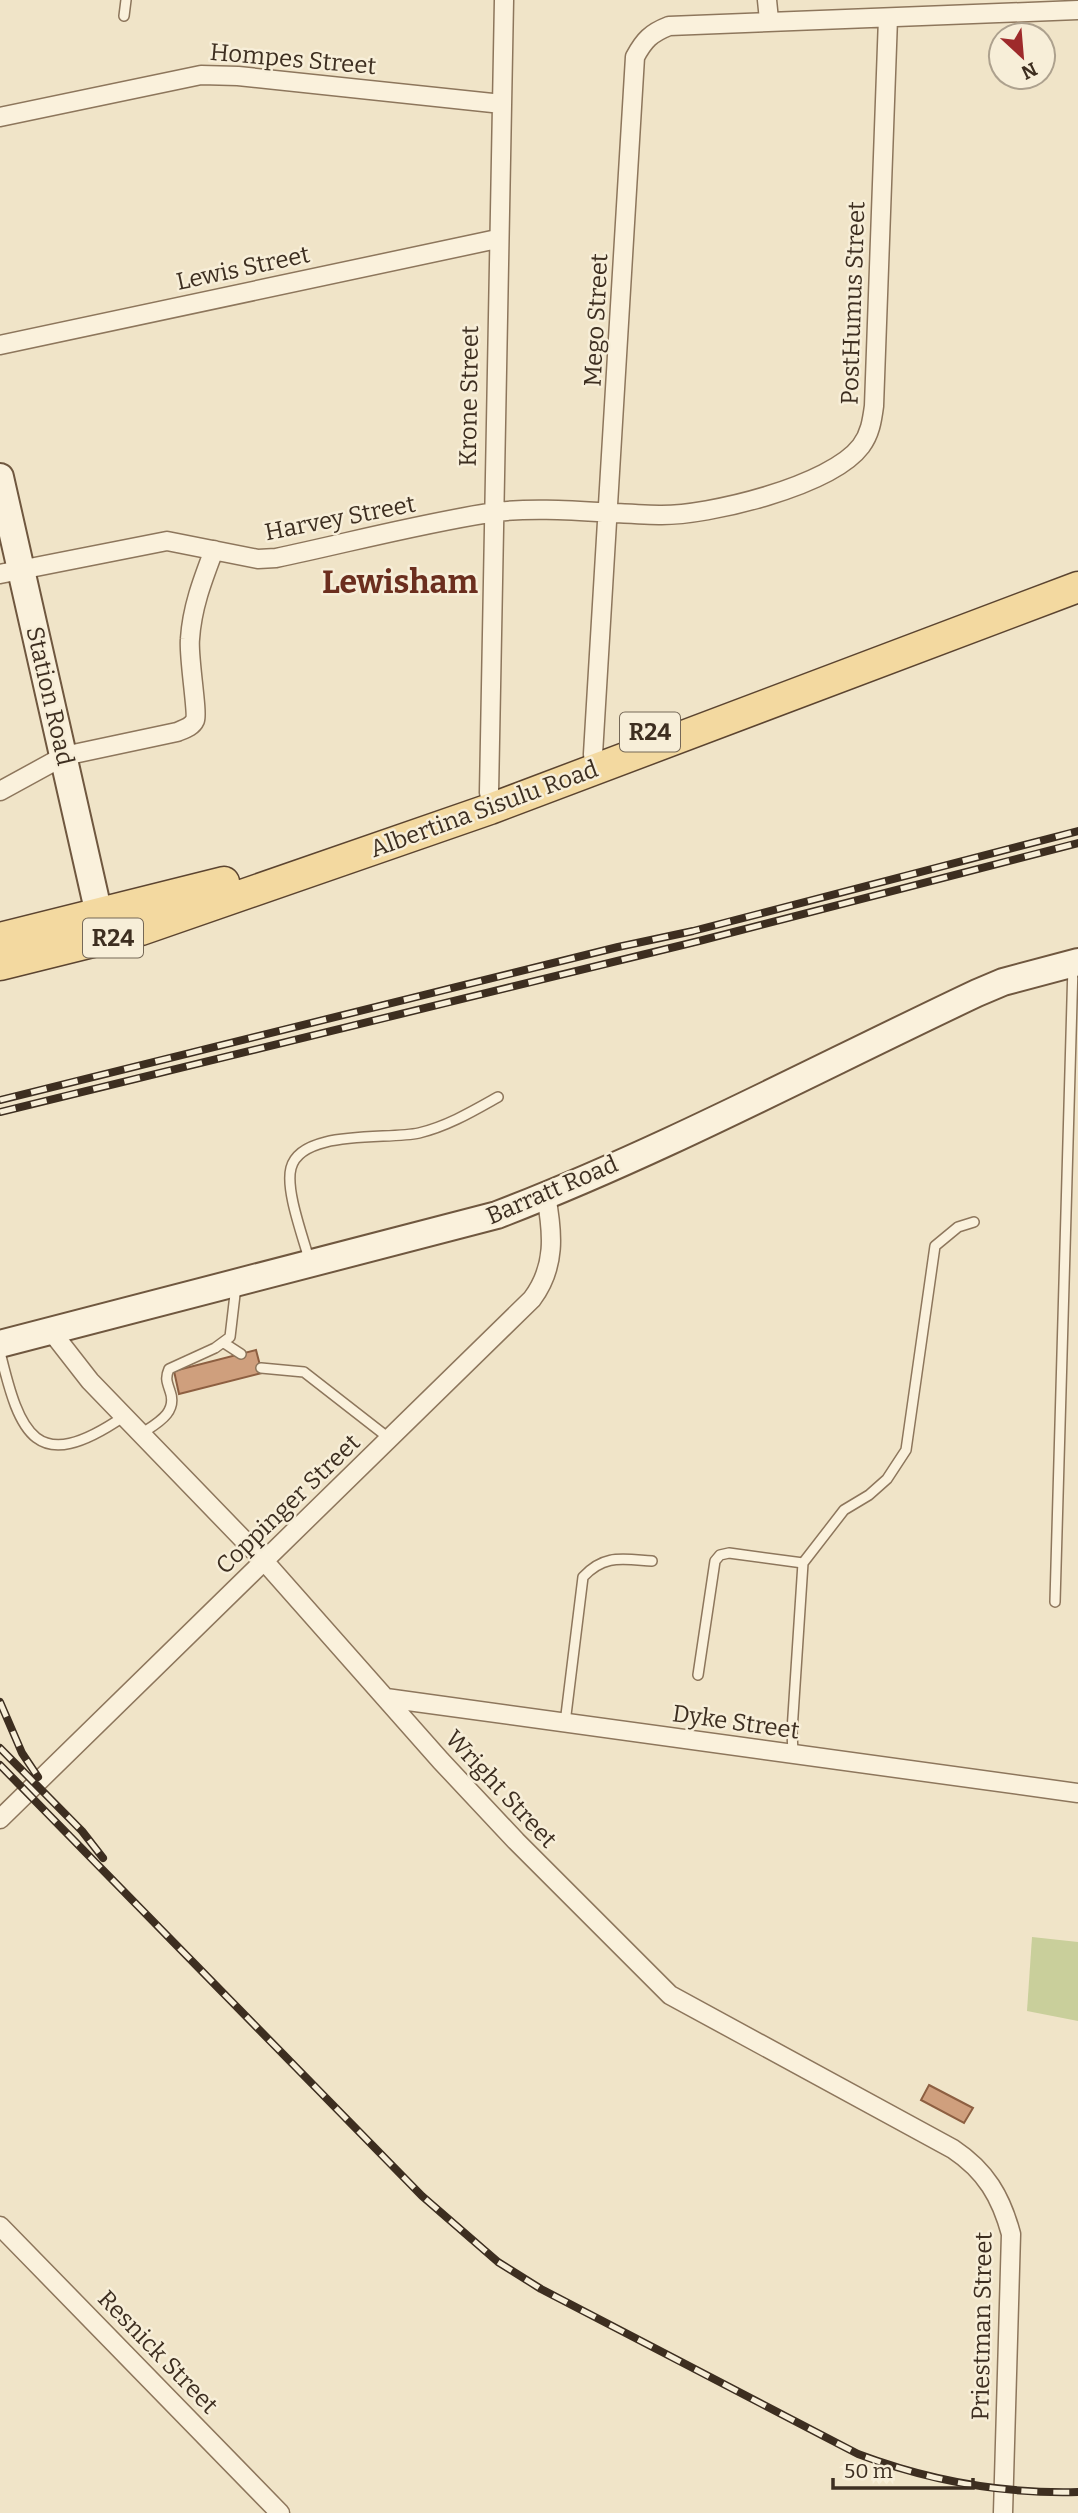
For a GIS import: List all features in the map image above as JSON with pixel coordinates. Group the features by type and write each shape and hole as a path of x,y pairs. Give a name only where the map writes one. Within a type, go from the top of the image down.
{"main road":[{"name":"Station Road","path":"0,477 10,572 64,756 102,928"},
{"name":"Albertina Sisulu Road","path":"0,938 102,928 490,809 594,761 1078,569"},
{"name":"Albertina Sisulu Road","path":"0,965 218,884 489,793 594,761 1078,587"},
{"name":"Barratt Road","path":"0,1344 461,1227 546,1196 976,993 1003,982 1075,963"}],"street":[{"name":"Krone Street","path":"489,793 491,513 503,0"},
{"path":"767,0 769,20"},
{"name":"Mego Street","path":"594,761 635,57 642,43 653,32 669,26 1078,10"},
{"name":"PostHumus Street","path":"610,512 661,515 694,513 757,498 814,478 844,462 861,446 872,426 874,406 888,18"},
{"name":"Hompes Street","path":"0,117 201,75 239,76 502,104"},
{"name":"Lewis Street","path":"0,345 497,239"},
{"name":"Harvey Street","path":"10,572 167,541 258,559 276,558 491,513 610,512"},
{"path":"0,791 64,756 177,732 190,726 195,719 189,666 190,638 198,590 214,550"},
{"name":"Coppinger Street","path":"0,1819 265,1562 538,1291 546,1276 552,1248 546,1196"},
{"name":"Wright Street","path":"51,1331 123,1417 265,1562 516,1841 670,1995 953,2149 970,2160 992,2185"},
{"name":"Dyke Street","path":"386,1698 1078,1793"},
{"name":"Priestman Street","path":"992,2185 1007,2218 1012,2250 1003,2513"},
{"name":"Resnick Street","path":"0,2226 280,2513"}],"lane":[{"path":"124,16 126,0"},
{"path":"1055,1602 1075,963"},
{"path":"310,1264 290,1178 298,1155 312,1144 418,1133 446,1124 498,1097"},
{"path":"793,1754 792,1731 803,1563 844,1510 869,1496 887,1479 905,1450 935,1246 958,1227 974,1223"},
{"path":"140,1435 170,1410 173,1402 167,1381 169,1369 224,1343 233,1329 236,1284"},
{"path":"224,1343 241,1354"},
{"path":"0,1352 18,1417 28,1433 41,1443 65,1443 92,1438 123,1417"},
{"path":"261,1368 304,1372 390,1439"},
{"path":"698,1675 715,1561 720,1555 739,1554 803,1563"},
{"path":"565,1723 583,1577 593,1566 608,1558 652,1561"}],"green space":[{"path":"1032,1937 1078,1942 1078,2021 1027,2011"}],"building":[{"path":"256,1350 262,1373 179,1394 174,1371"},
{"path":"929,2085 973,2108 964,2123 921,2100"}],"railway":[{"path":"0,1100 618,947 693,931 1078,831"},
{"path":"0,1112 699,941 1078,843"},
{"path":"0,1702 22,1753 38,1777"},
{"path":"0,1748 82,1831 103,1858"},
{"path":"0,1765 422,2196 498,2262 541,2289 858,2454 912,2472 966,2484 1021,2491 1078,2492"}],"district":[{"name":"Lewisham","path":"400,582"}]}
